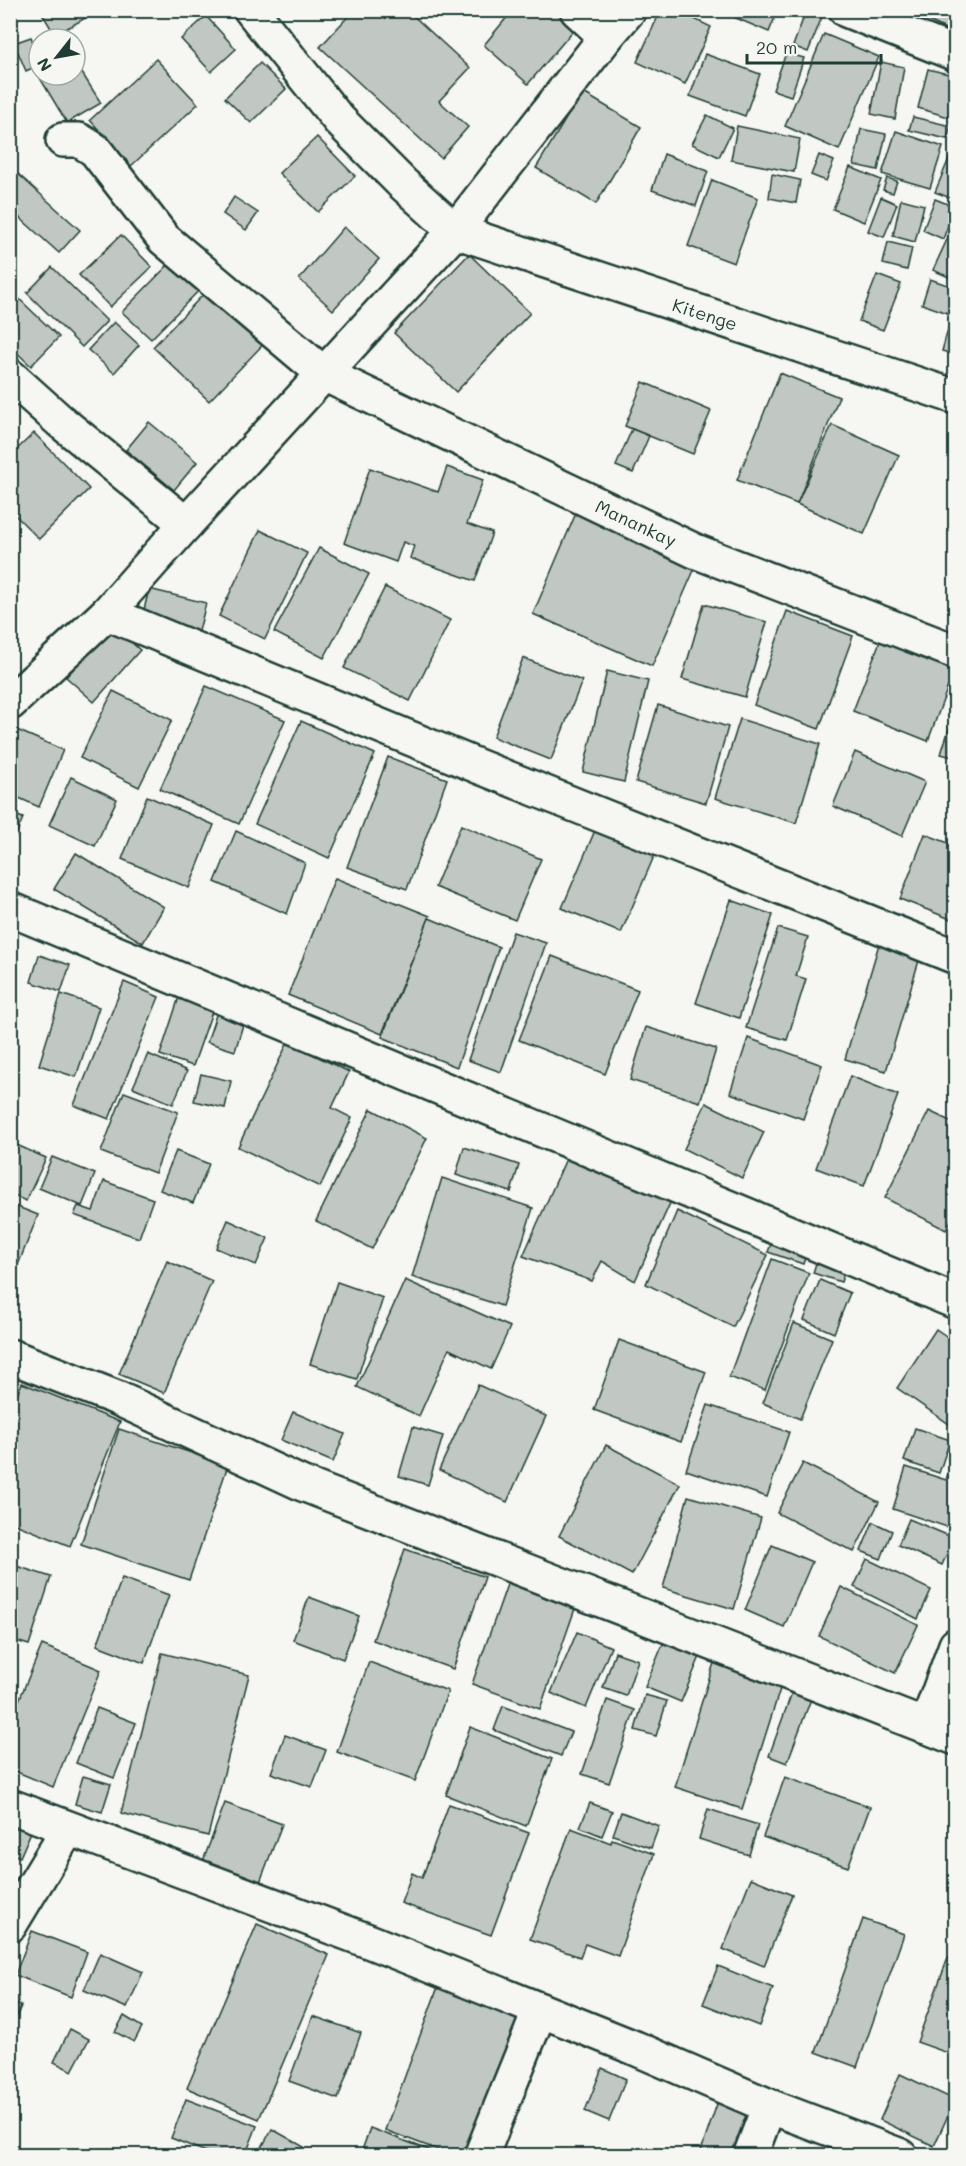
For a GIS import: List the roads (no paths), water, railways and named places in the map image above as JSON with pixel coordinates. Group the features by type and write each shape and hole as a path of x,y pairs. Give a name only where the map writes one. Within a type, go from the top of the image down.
{"street":[{"path":"251,10 339,120 402,183 455,231"},
{"path":"577,10 606,36"},
{"path":"11,700 108,613 186,524 455,231 606,36 629,10"},
{"path":"846,10 956,54"},
{"name":"Manankay","path":"63,140 79,140 95,150 164,240 324,374 695,551 956,652"},
{"name":"Kitenge","path":"455,231 956,397"},
{"path":"10,376 60,421 186,524"},
{"path":"108,613 480,767 956,957"},
{"path":"10,909 956,1302"},
{"path":"10,1356 117,1398 303,1484 941,1733 956,1645"},
{"path":"10,1806 371,1942 635,2048 769,2106 902,2156"},
{"path":"10,1926 68,1829"},
{"path":"481,2156 540,2010"},
{"path":"750,2156 769,2106"}]}
